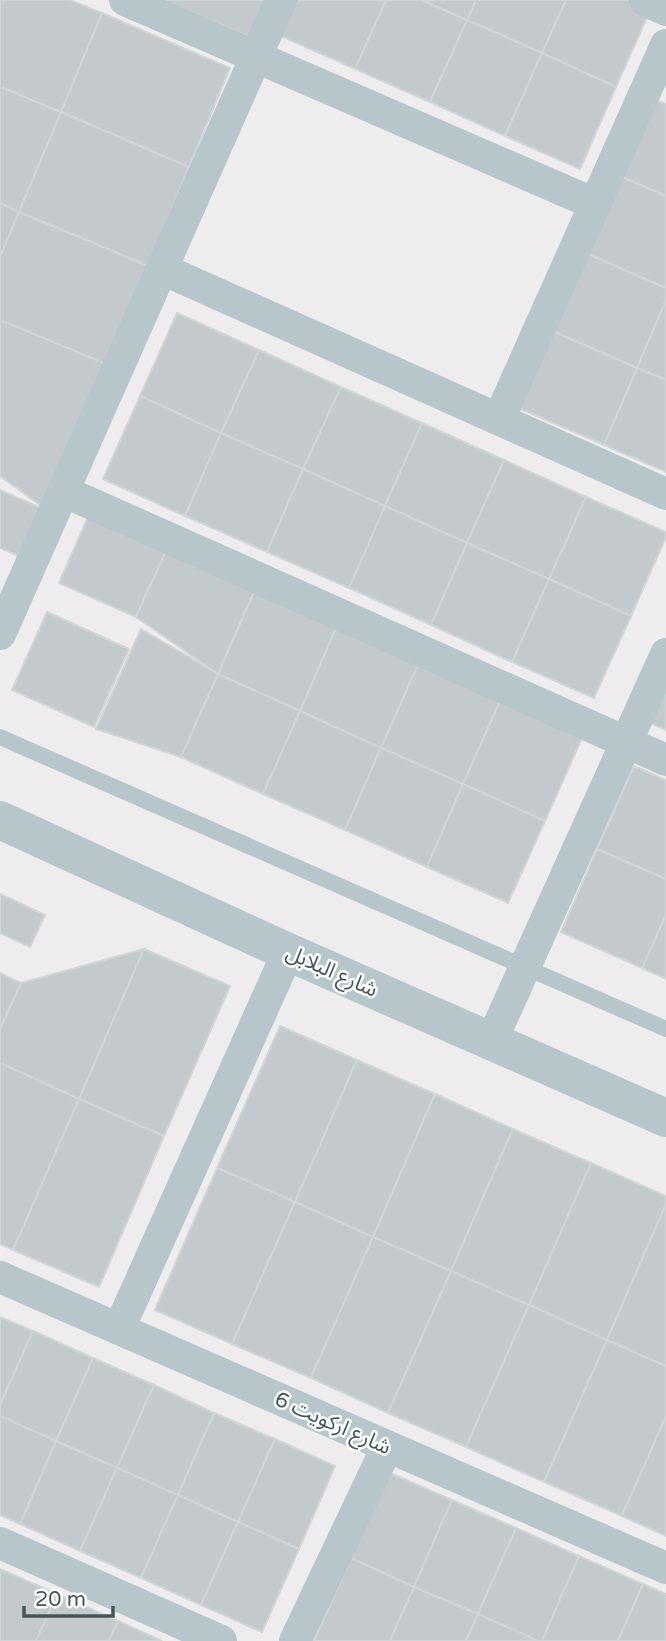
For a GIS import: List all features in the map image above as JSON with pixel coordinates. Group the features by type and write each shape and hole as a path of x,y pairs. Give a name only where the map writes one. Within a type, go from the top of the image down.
{"street":[{"path":"125,0 595,204"},
{"path":"0,634 281,0"},
{"path":"645,0 666,9"},
{"path":"499,419 666,45"},
{"path":"162,269 666,494"},
{"path":"63,492 666,760"},
{"path":"492,1040 666,654"},
{"name":"شارع البلابل","path":"0,820 288,952 666,1118"},
{"path":"118,1329 288,952"},
{"name":"شارع اركويت 6","path":"0,1277 666,1568"},
{"path":"295,1641 387,1447"},
{"path":"0,1543 220,1641"}],"lane":[{"path":"0,737 666,1029"}],"building":[{"path":"0,0 70,0 102,13 61,112 0,87"},
{"path":"162,0 267,0 252,38"},
{"path":"297,0 386,0 355,69 281,36"},
{"path":"386,0 422,0 467,20 430,102 355,69"},
{"path":"422,0 476,0 467,20"},
{"path":"476,0 566,0 542,53 467,20"},
{"path":"566,0 643,0 653,4 616,87 542,53"},
{"path":"102,13 230,68 189,167 61,112"},
{"path":"467,20 542,53 505,136 430,102"},
{"path":"542,53 616,87 580,169 505,136"},
{"path":"0,87 61,112 19,212 0,203"},
{"path":"650,97 666,104 666,196 617,175"},
{"path":"61,112 189,167 148,266 19,212"},
{"path":"617,175 666,196 666,288 583,252"},
{"path":"0,203 19,212 0,257"},
{"path":"19,212 148,266 106,364 0,320 0,257"},
{"path":"583,252 666,288 666,300 637,368 550,330"},
{"path":"666,300 666,380 637,368"},
{"path":"177,313 259,350 221,433 140,396"},
{"path":"0,320 106,364 48,511 0,476"},
{"path":"550,330 637,368 604,445 516,407"},
{"path":"259,350 341,387 303,469 221,433"},
{"path":"637,368 666,380 666,472 604,445"},
{"path":"341,387 422,423 385,506 303,469"},
{"path":"140,396 221,433 185,516 103,479"},
{"path":"422,423 504,460 467,543 385,506"},
{"path":"221,433 303,469 267,552 185,516"},
{"path":"504,460 586,497 549,579 467,543"},
{"path":"303,469 385,506 349,588 267,552"},
{"path":"0,490 48,511 28,560 0,548"},
{"path":"586,497 666,532 631,616 549,579"},
{"path":"385,506 467,543 431,625 349,588"},
{"path":"88,517 166,551 136,617 59,583"},
{"path":"467,543 549,579 512,662 431,625"},
{"path":"166,551 254,592 218,674 136,617"},
{"path":"549,579 631,616 594,698 512,662"},
{"path":"254,592 336,628 300,711 218,674"},
{"path":"47,612 129,649 94,727 12,690"},
{"path":"336,628 418,665 381,748 300,711"},
{"path":"141,629 218,674 181,757 96,729"},
{"path":"418,665 500,701 463,784 381,748"},
{"path":"218,674 300,711 263,794 181,757"},
{"path":"666,684 666,730 650,723"},
{"path":"500,701 582,738 545,821 463,784"},
{"path":"300,711 381,748 345,830 263,794"},
{"path":"381,748 463,784 427,867 345,830"},
{"path":"634,766 666,780 666,879 597,849"},
{"path":"463,784 545,821 508,903 427,867"},
{"path":"597,849 666,879 666,915 642,968 561,932"},
{"path":"0,894 45,915 30,947 0,933"},
{"path":"666,915 666,979 642,968"},
{"path":"144,949 79,1099 0,1063 0,1029 21,983"},
{"path":"144,949 230,986 164,1136 79,1099"},
{"path":"0,973 21,983 0,1029"},
{"path":"280,1026 357,1060 295,1202 217,1168"},
{"path":"357,1060 435,1094 373,1237 295,1202"},
{"path":"0,1063 79,1099 13,1250 0,1244"},
{"path":"435,1094 513,1129 451,1271 373,1237"},
{"path":"79,1099 164,1136 99,1287 13,1250"},
{"path":"513,1129 591,1163 529,1305 451,1271"},
{"path":"591,1163 666,1196 666,1204 607,1340 529,1305"},
{"path":"217,1168 295,1202 232,1344 155,1310"},
{"path":"295,1202 373,1237 311,1378 232,1344"},
{"path":"666,1204 666,1366 607,1340"},
{"path":"373,1237 451,1271 388,1413 311,1378"},
{"path":"451,1271 529,1305 466,1447 388,1413"},
{"path":"529,1305 607,1340 544,1482 466,1447"},
{"path":"0,1317 33,1331 0,1405"},
{"path":"33,1331 93,1358 56,1441 0,1416 0,1405"},
{"path":"607,1340 666,1366 666,1416 622,1516 544,1482"},
{"path":"93,1358 154,1385 117,1468 56,1441"},
{"path":"154,1385 214,1413 178,1495 117,1468"},
{"path":"214,1413 275,1439 238,1522 178,1495"},
{"path":"0,1416 56,1441 20,1524 0,1515"},
{"path":"666,1416 666,1536 622,1516"},
{"path":"275,1439 335,1466 299,1549 238,1522"},
{"path":"56,1441 117,1468 80,1551 20,1524"},
{"path":"117,1468 178,1495 141,1578 80,1551"},
{"path":"388,1472 452,1500 414,1587 351,1558"},
{"path":"178,1495 238,1522 201,1605 141,1578"},
{"path":"452,1500 516,1528 478,1614 414,1587"},
{"path":"238,1522 299,1549 262,1632 201,1605"},
{"path":"516,1528 579,1556 542,1641 478,1614"},
{"path":"579,1556 643,1584 618,1641 542,1641"},
{"path":"351,1558 414,1587 390,1641 314,1641"},
{"path":"0,1569 57,1594 36,1641 0,1641"},
{"path":"643,1584 666,1594 666,1641 618,1641"},
{"path":"414,1587 478,1614 466,1641 390,1641"},
{"path":"57,1594 118,1621 109,1641 36,1641"},
{"path":"478,1614 538,1641 466,1641"},
{"path":"118,1621 162,1641 109,1641"}]}
